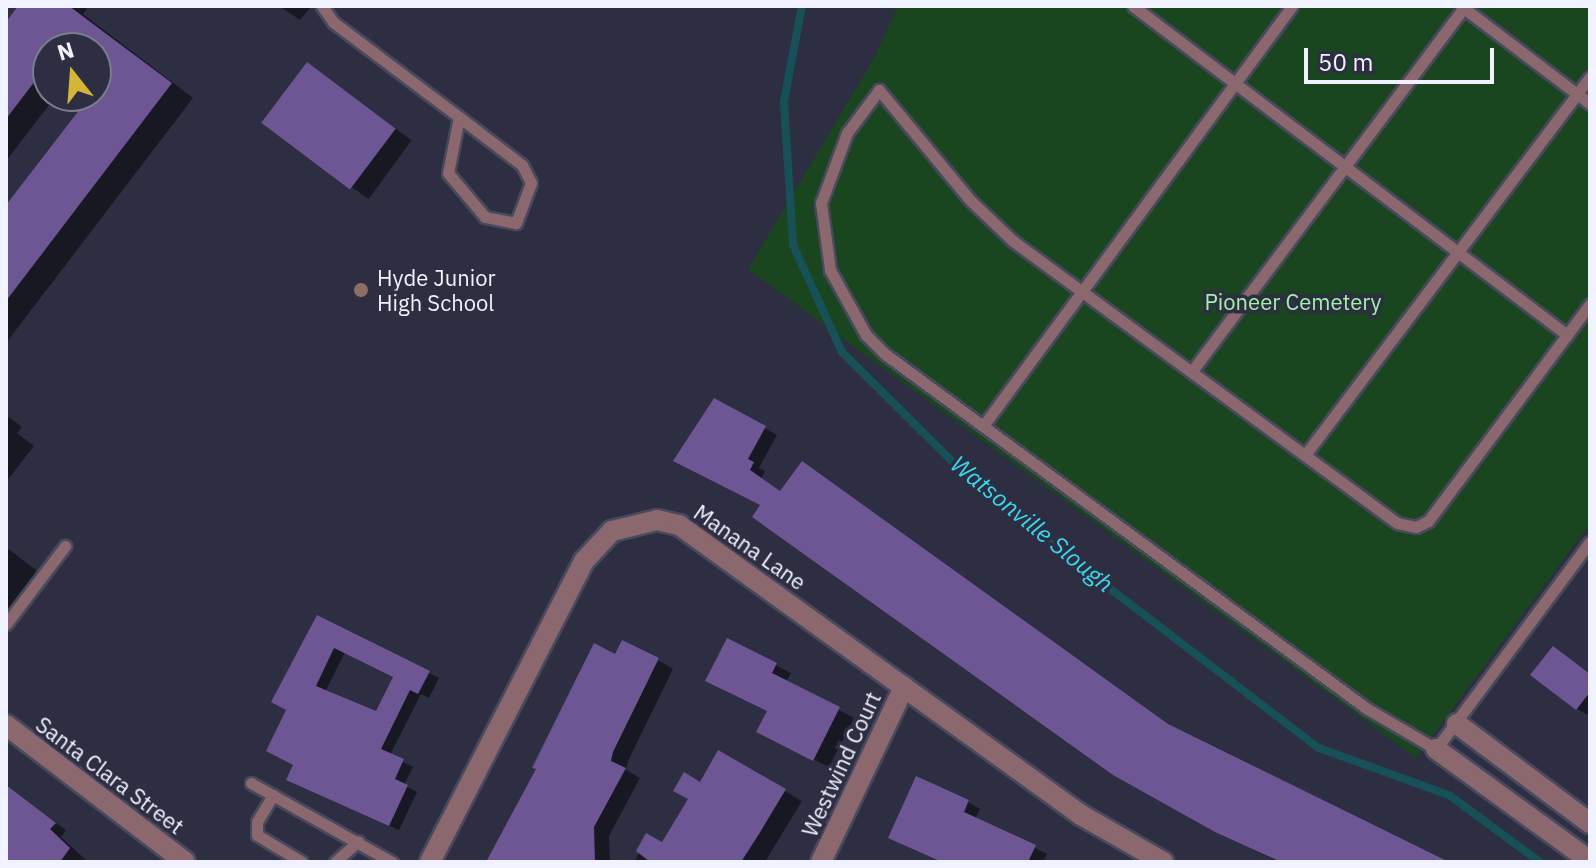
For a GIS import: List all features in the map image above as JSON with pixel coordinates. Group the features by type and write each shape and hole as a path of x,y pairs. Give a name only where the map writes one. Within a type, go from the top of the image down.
{"street":[{"name":"Manana Lane","path":"430,862 571,580 595,545 634,522 679,525 1081,815 1163,862"},
{"name":"Westwind Court","path":"821,862 904,687"},
{"path":"1457,724 1590,823"},
{"name":"Santa Clara Street","path":"6,725 185,862"},
{"path":"1436,749 1590,861"}],"lane":[{"path":"322,6 333,22 459,117 522,165 531,183 516,223 485,217 448,173 459,117"},
{"path":"1133,6 1567,335"},
{"path":"983,426 1292,6"},
{"path":"1192,371 1347,167 1463,7 1590,104"},
{"path":"1305,455 1590,77"},
{"path":"1590,304 1423,525 1397,523 988,219 879,90 847,133 825,184 821,223 830,270 866,335 885,354 1366,708 1436,749 1590,542"},
{"path":"6,624 65,546"},
{"path":"251,783 392,862"},
{"path":"273,795 257,822 257,835 302,862"},
{"path":"335,862 358,841"}],"green space":[{"name":"Pioneer Cemetery","path":"898,6 1590,6 1590,524 1416,758 748,269 873,60"}],"building":[{"path":"18,6 69,6 104,32 32,32 32,85 6,119 6,22"},
{"path":"112,38 172,83 6,301 6,205 78,112 112,112"},
{"path":"307,62 396,129 350,189 261,123"},
{"path":"714,398 766,426 748,459 754,462 750,470 780,491 802,461 1168,724 1449,862 1281,862 1215,832 1113,775 752,517 760,505 673,461"},
{"path":"317,615 430,671 418,694 410,690 381,749 404,759 395,779 408,785 389,826 286,780 293,765 266,751 286,710 271,702","holes":["334,648 393,677 376,711 316,686"]},
{"path":"727,638 777,663 772,673 840,707 813,761 756,732 767,711 705,681"},
{"path":"622,640 659,658 613,752 611,761 626,768 594,827 595,862 486,862 536,769 532,768 594,643 615,654"},
{"path":"1553,646 1590,674 1590,692 1576,710 1530,675"},
{"path":"718,750 786,789 759,834 741,862 650,862 636,851 646,833 662,842 688,799 673,791 684,772 700,782"},
{"path":"916,776 969,800 964,812 1036,845 1028,862 942,862 888,838"},
{"path":"6,785 56,823 50,829 70,848 60,862 6,862"}],"waterway":[{"name":"Watsonville Slough","path":"802,6 784,101 793,245 842,352 981,490 1319,748 1449,795 1540,862"}],"place":[{"name":"Hyde Junior High School","path":"361,290"}]}
